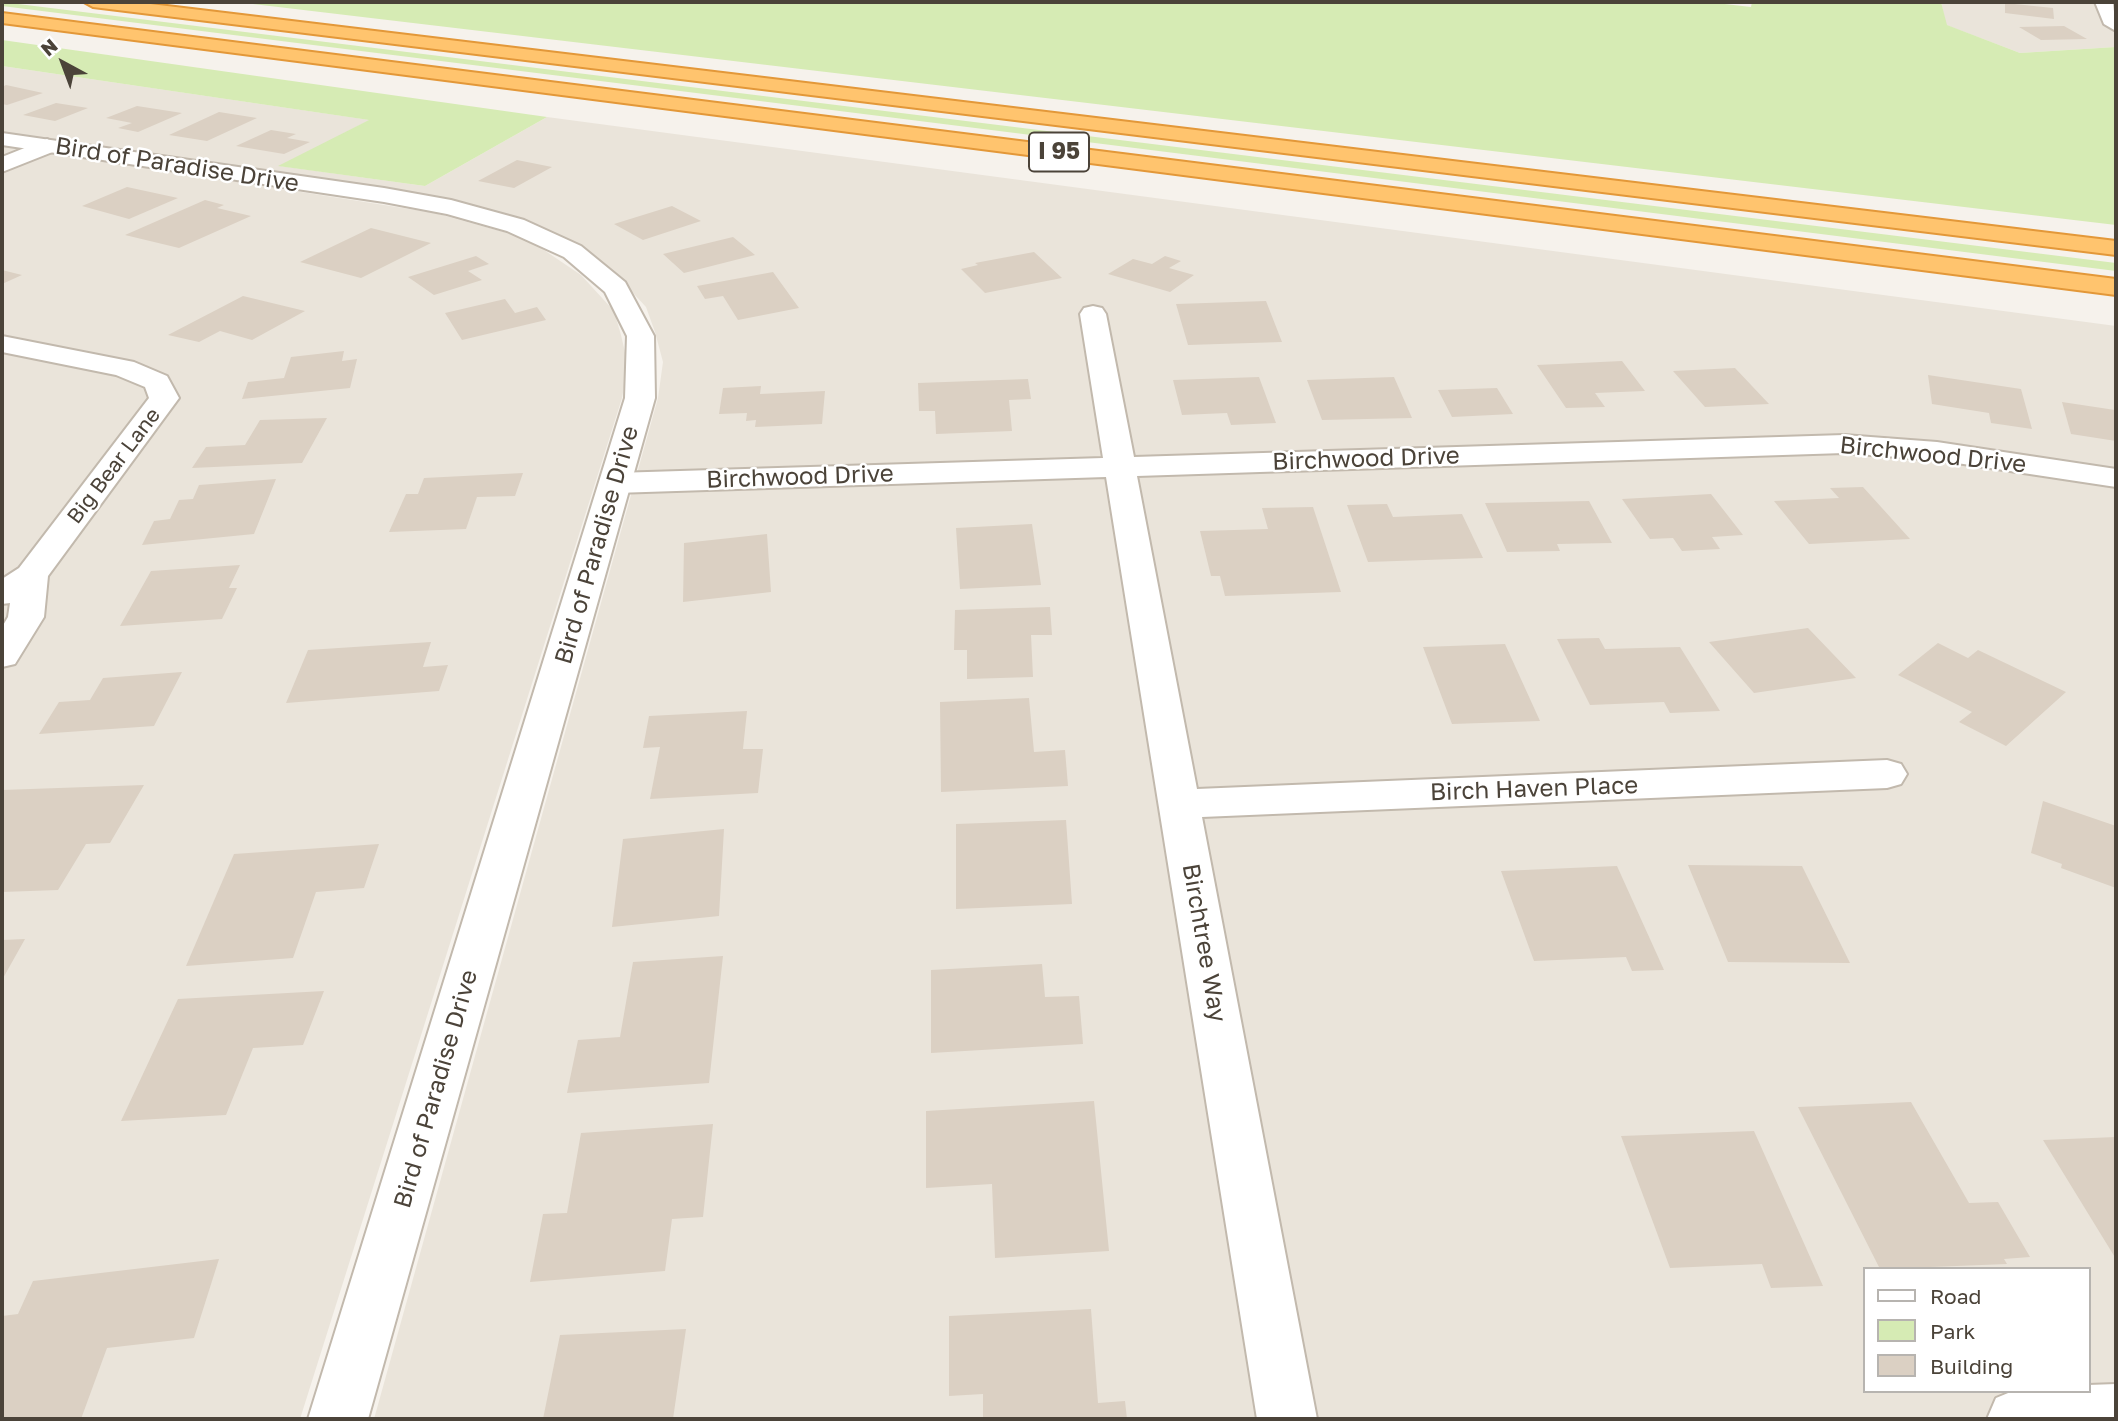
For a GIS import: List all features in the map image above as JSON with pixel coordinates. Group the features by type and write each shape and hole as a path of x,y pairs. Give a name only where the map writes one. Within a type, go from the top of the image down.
{"highway":[{"name":"I 95","path":"93,2 2116,248"},
{"name":"I 95","path":"2,18 2116,287"}],"street":[{"path":"2104,2 2110,20 2116,26"},
{"name":"Bird of Paradise Drive","path":"2,139 445,207 517,225 571,251 617,288 628,302 641,332 643,382 615,483 338,1419"},
{"path":"2,165 47,145"},
{"name":"Birchtree Way","path":"1093,314 1287,1419"},
{"name":"Big Bear Lane","path":"2,344 136,371 158,382 163,392 157,411 32,575 2,594"},
{"name":"Birchwood Drive","path":"615,483 1864,445 1948,453 2116,478"},
{"name":"Big Bear Lane","path":"2,656 26,617 32,575"},
{"name":"Birch Haven Place","path":"1180,804 1887,774"},
{"path":"2017,1419 2116,1413"}],"shaded area":[{"path":"1941,2 2116,2 2116,47 2020,53 1946,25"},
{"path":"2,66 370,120 280,166 425,186 547,117 2116,326 2116,1419 374,1419 658,398 663,362 646,307 609,267 564,238 534,224 451,202 2,132"},
{"path":"2,145 435,213 511,234 538,246 581,275 614,311 621,335 628,365 622,398 300,1419 2,1419"}],"green space":[{"path":"2,2 2116,263 2116,271 2,6"},
{"path":"236,2 1707,2 1751,7 1752,2 1941,2 1947,25 2020,53 2116,47 2116,225"},
{"path":"2,40 547,117 425,186 278,166 369,120 2,66"}],"building":[{"path":"2005,3 2053,8 2054,19 2005,13"},
{"path":"2064,26 2087,39 2041,40 2019,27"},
{"path":"6,85 43,93 7,105 2,104 2,87"},
{"path":"56,103 88,108 55,121 23,115"},
{"path":"137,106 182,113 138,132 118,128 132,123 106,118"},
{"path":"219,112 257,118 207,141 169,135"},
{"path":"271,130 296,134 287,138 310,142 284,154 236,146"},
{"path":"517,160 552,167 514,188 478,181"},
{"path":"127,187 178,198 129,219 82,206"},
{"path":"205,200 224,205 217,208 251,216 179,248 125,235"},
{"path":"672,206 701,221 643,240 614,224"},
{"path":"371,228 431,243 361,278 300,262"},
{"path":"733,237 755,255 684,273 663,254"},
{"path":"1034,252 1062,278 985,293 961,269 978,265 975,263"},
{"path":"476,256 489,264 468,271 482,280 434,295 408,277"},
{"path":"1165,256 1181,261 1169,268 1194,275 1170,292 1108,274 1133,259 1152,264"},
{"path":"2,270 22,275 2,284"},
{"path":"773,272 799,308 738,320 723,296 705,299 697,286"},
{"path":"243,296 305,311 252,340 220,331 199,342 168,335"},
{"path":"505,299 515,313 537,307 546,320 462,340 445,313"},
{"path":"1266,301 1282,342 1188,345 1176,304"},
{"path":"344,351 342,361 357,359 350,388 242,399 248,382 284,378 291,357"},
{"path":"1622,361 1645,391 1595,393 1605,407 1566,408 1537,365"},
{"path":"1735,368 1769,404 1705,407 1673,371"},
{"path":"1928,375 2021,389 2032,429 1991,423 1989,413 1932,404"},
{"path":"1259,377 1276,423 1231,425 1227,413 1182,415 1173,380"},
{"path":"1394,377 1412,418 1322,420 1307,380"},
{"path":"1028,379 1031,399 1009,400 1012,431 936,434 935,411 919,411 918,383"},
{"path":"761,386 760,394 825,391 822,424 755,427 756,420 746,421 747,413 719,414 723,388"},
{"path":"1497,388 1513,414 1452,417 1438,390"},
{"path":"2062,402 2115,410 2116,441 2071,434"},
{"path":"327,418 302,463 192,468 206,447 245,445 260,420"},
{"path":"523,473 515,496 477,497 466,529 389,532 406,494 418,494 424,478"},
{"path":"276,479 254,534 142,545 154,521 170,519 179,500 193,499 199,485"},
{"path":"1863,487 1910,539 1809,544 1774,501 1839,498 1830,488"},
{"path":"1711,494 1743,535 1712,537 1720,549 1682,551 1673,538 1650,539 1622,499"},
{"path":"1589,501 1612,543 1557,544 1560,551 1507,552 1485,503"},
{"path":"1387,504 1393,517 1462,514 1483,558 1368,562 1347,505"},
{"path":"1313,507 1341,592 1225,596 1220,576 1211,576 1200,531 1268,529 1262,508"},
{"path":"1032,524 1041,585 960,589 956,528"},
{"path":"767,534 771,592 683,602 684,543"},
{"path":"240,565 229,588 237,588 222,619 120,626 151,571"},
{"path":"1050,607 1052,635 1031,635 1033,677 967,679 967,650 954,650 955,610"},
{"path":"1808,628 1856,678 1754,693 1709,642"},
{"path":"1599,638 1605,649 1680,647 1720,711 1670,713 1664,702 1590,705 1557,639"},
{"path":"431,642 423,667 448,665 439,691 286,703 308,650"},
{"path":"1938,643 1968,658 1978,650 2066,692 2006,746 1959,722 1972,712 1898,675"},
{"path":"1505,644 1540,721 1452,724 1423,647"},
{"path":"182,672 154,726 39,734 59,702 90,700 103,678"},
{"path":"1029,698 1034,752 1065,750 1068,786 941,792 940,702"},
{"path":"747,711 743,749 763,749 758,793 650,799 660,747 643,748 649,716"},
{"path":"144,785 110,843 86,844 58,890 2,892 2,790"},
{"path":"2043,801 2116,826 2116,888 2061,868 2062,864 2031,853"},
{"path":"1066,820 1072,904 956,909 956,824"},
{"path":"724,829 719,916 612,927 623,839"},
{"path":"379,844 364,888 316,892 293,958 186,966 234,854"},
{"path":"1688,865 1802,866 1850,963 1728,962"},
{"path":"1617,866 1664,970 1632,971 1626,957 1534,961 1501,871"},
{"path":"25,939 2,980 2,940"},
{"path":"723,956 709,1083 567,1093 578,1040 620,1037 633,962"},
{"path":"1042,964 1045,997 1079,996 1083,1044 931,1053 931,970"},
{"path":"324,991 303,1045 253,1048 226,1115 121,1121 178,999"},
{"path":"1094,1101 1109,1251 995,1258 992,1184 926,1188 926,1111"},
{"path":"1911,1102 1969,1203 1998,1202 2030,1257 2004,1259 2007,1264 1879,1267 1798,1107"},
{"path":"713,1124 703,1217 672,1219 665,1271 530,1282 543,1214 567,1213 581,1133"},
{"path":"1754,1131 1823,1286 1771,1288 1762,1264 1670,1268 1621,1136"},
{"path":"2116,1137 2116,1259 2043,1140"},
{"path":"219,1259 194,1338 107,1348 81,1419 2,1419 2,1316 18,1314 33,1281"},
{"path":"1091,1309 1098,1403 1125,1401 1127,1419 983,1419 983,1394 949,1396 949,1316"},
{"path":"686,1329 673,1419 543,1419 560,1335"}]}
